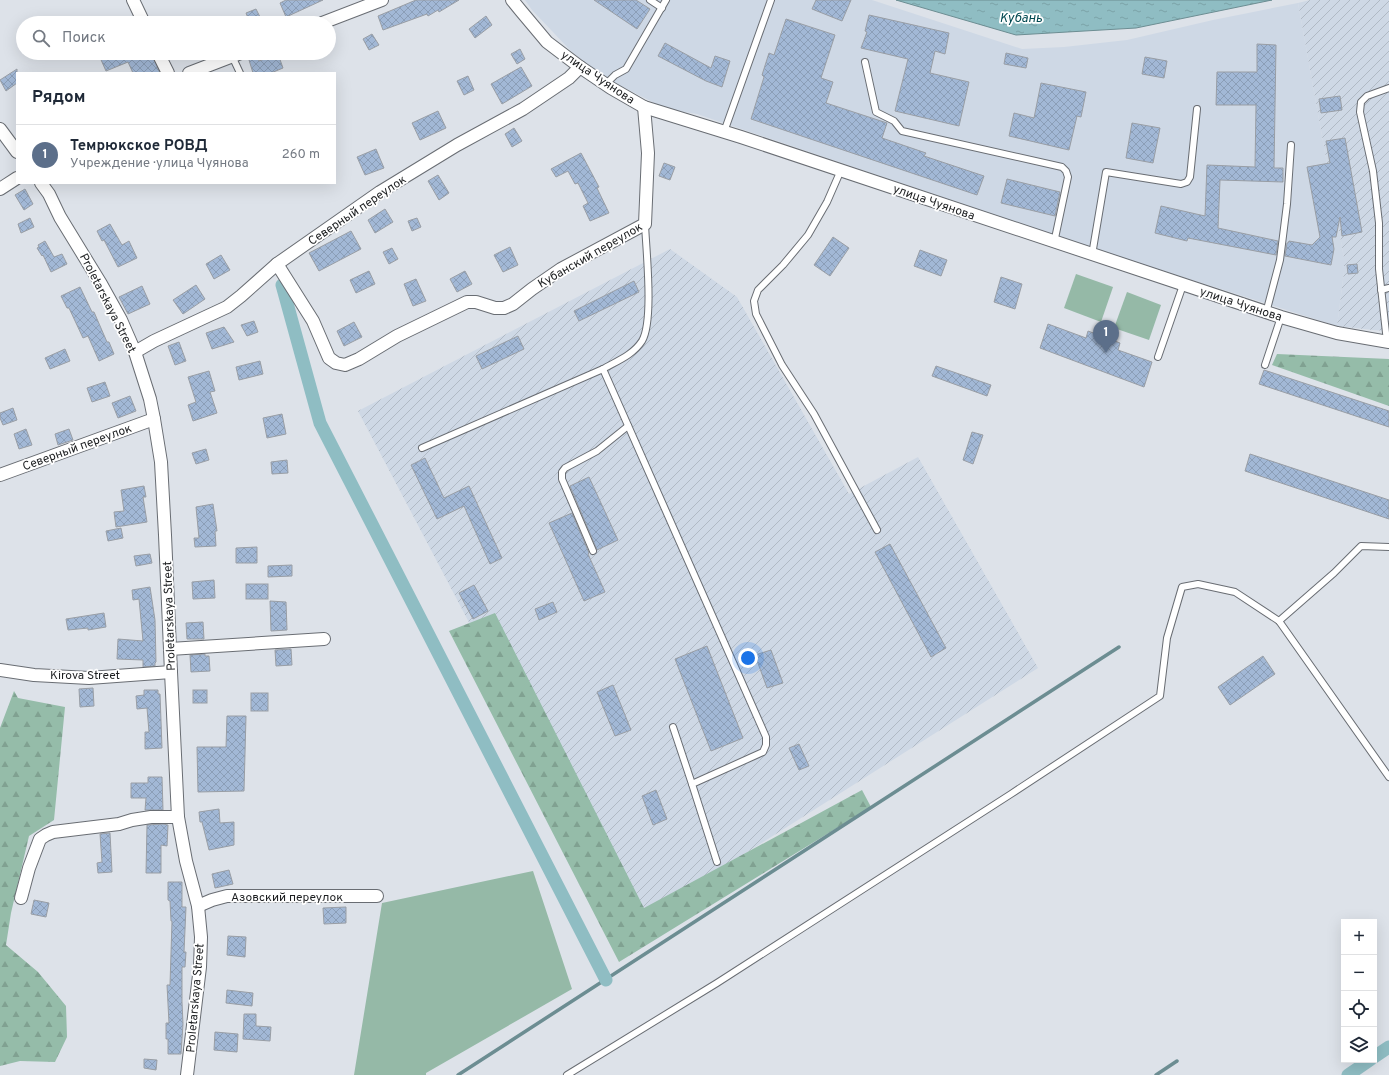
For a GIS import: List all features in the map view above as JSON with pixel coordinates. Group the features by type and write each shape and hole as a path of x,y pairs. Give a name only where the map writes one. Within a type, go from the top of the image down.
{"street":[{"path":"133,0 141,16"},
{"path":"336,18 382,0"},
{"name":"улица Чуянова","path":"512,0 547,42 580,67 644,107 841,170 1281,318 1337,333 1388,338"},
{"path":"162,60 168,72"},
{"path":"191,72 221,60"},
{"name":"Северный переулок","path":"135,352 154,341 227,306 241,296 277,264 380,192 457,145 523,109 569,78 580,67"},
{"name":"Кубанский переулок","path":"277,264 313,321 329,358 336,363 345,365 359,359 397,336 467,302 476,302 495,308 504,308 512,304 561,269 645,224 648,153 644,107"},
{"path":"0,129 16,151"},
{"path":"0,188 16,179"},
{"name":"Proletarskaya Street","path":"42,184 49,194 60,217 121,320 135,352 150,399 154,419 161,462 166,536 170,672 178,817 186,861 198,906 201,937 200,967 187,1075"},
{"name":"Северный переулок","path":"0,475 154,419"},
{"path":"170,649 324,639"},
{"name":"Kirova Street","path":"0,670 34,675 89,678 170,672"},
{"path":"20,898 40,839 46,835 53,832 119,824 151,817 178,817"},
{"name":"Азовский переулок","path":"198,906 227,896 377,896"}],"lane":[{"path":"650,0 662,8"},
{"path":"606,84 615,75 628,66 666,0"},
{"path":"724,132 771,0"},
{"path":"237,60 240,72"},
{"path":"865,62 876,112 894,121 902,131 1062,167 1066,171 1068,178 1054,242"},
{"path":"1388,338 1378,269 1379,223 1373,171 1360,112 1361,102 1367,96 1389,88"},
{"path":"1092,255 1106,172 1181,184 1186,182 1190,177 1197,109"},
{"path":"1266,313 1280,260 1290,144"},
{"path":"841,170 827,202 808,235 783,265 758,290 754,301 756,314 782,365 814,414 878,530"},
{"path":"422,448 603,369 630,354 643,340 648,318 645,224"},
{"path":"1158,357 1183,285"},
{"path":"1381,290 1389,288"},
{"path":"1265,365 1281,318"},
{"path":"603,369 766,737 766,745 763,752 692,784"},
{"path":"593,551 562,480 562,472 565,468 597,451 628,426"},
{"path":"1279,621 1334,573 1360,546 1389,548"},
{"path":"567,1075 717,983 1160,696 1167,638 1182,587 1198,584 1235,592 1279,621 1389,776"},
{"path":"673,727 717,862"}],"shaded area":[{"path":"525,0 872,0 1022,49 1064,47 1127,40 1213,20 1298,3 1344,258 1344,272 1337,326 1120,257 697,114 666,109 600,75 571,51 532,10"},
{"path":"1310,0 1389,0 1389,331 1337,326 1344,272 1344,258 1298,3"},
{"path":"670,249 737,297 849,494 918,457 1038,668 629,927 358,411"}],"green space":[{"path":"1076,274 1113,287 1101,322 1064,308"},
{"path":"1127,292 1161,305 1149,340 1114,328"},
{"path":"1277,354 1389,359 1389,406 1272,365"},
{"path":"495,613 644,908 862,790 871,807 619,962 449,631"},
{"path":"14,691 18,698 65,707 54,820 29,836 11,913 6,945 38,972 66,1006 67,1037 55,1062 20,1061 0,1066 0,728"},
{"path":"533,871 572,989 426,1073 426,1075 354,1075 382,903"}],"water":[{"name":"Кубань","path":"896,0 1272,0 1136,28 1016,35"}],"building":[{"path":"286,0 323,0 288,16 286,16 280,3"},
{"path":"416,0 459,0 439,12 438,10 428,16 427,14 383,30 378,16"},
{"path":"594,0 636,0 650,9 637,29"},
{"path":"816,0 851,0 842,21 812,9"},
{"path":"256,9 260,16 247,16 246,13"},
{"path":"869,15 949,33 945,54 935,51 930,73 969,82 959,126 895,111 908,59 861,48 867,32 865,31"},
{"path":"486,16 492,25 475,38 469,29"},
{"path":"786,19 835,35 821,78 833,82 826,103 887,123 882,138 926,153 924,156 984,176 977,195 751,119 764,77 762,75 769,53 774,55"},
{"path":"372,34 379,45 369,50 363,39"},
{"path":"665,43 711,68 715,56 730,61 722,87 706,81 658,56"},
{"path":"1257,44 1276,45 1274,168 1283,168 1283,182 1220,180 1218,228 1278,241 1276,255 1188,238 1187,241 1155,233 1161,206 1205,216 1207,165 1255,167 1256,105 1216,105 1217,72 1257,72"},
{"path":"520,49 525,59 517,64 511,54"},
{"path":"1006,53 1028,58 1026,68 1004,64"},
{"path":"1145,57 1167,61 1164,78 1142,74"},
{"path":"101,60 154,60 160,72 133,72 128,62 106,71"},
{"path":"249,60 280,60 283,68 273,72 253,72"},
{"path":"521,67 532,86 502,104 491,84"},
{"path":"17,69 16,84 6,91 0,80"},
{"path":"468,76 474,90 464,95 457,81"},
{"path":"1041,83 1086,92 1081,117 1077,116 1069,150 1009,136 1014,113 1034,118"},
{"path":"1340,96 1342,110 1321,113 1319,99"},
{"path":"438,111 446,128 420,140 412,123"},
{"path":"1132,123 1160,128 1153,163 1126,158"},
{"path":"514,128 522,141 512,147 505,134"},
{"path":"1345,138 1362,232 1342,236 1340,217 1336,237 1332,237 1334,249 1331,265 1285,256 1287,243 1289,241 1312,245 1320,237 1307,167 1330,163 1326,141"},
{"path":"376,149 384,168 365,175 357,157"},
{"path":"581,153 599,187 597,188 609,213 590,221 583,206 588,203 578,183 575,184 568,171 556,177 551,169"},
{"path":"664,163 675,167 670,180 659,176"},
{"path":"438,175 449,193 439,200 428,181"},
{"path":"1007,179 1060,192 1055,216 1001,203"},
{"path":"25,189 33,204 24,210 15,195"},
{"path":"385,209 393,222 375,233 368,220"},
{"path":"30,218 34,227 21,233 18,224"},
{"path":"417,218 421,227 412,231 408,221"},
{"path":"110,224 122,245 129,241 137,258 118,267 104,240 102,241 97,231"},
{"path":"351,231 361,249 319,271 309,253"},
{"path":"833,237 849,248 830,276 814,265"},
{"path":"45,241 54,257 62,254 67,264 51,272 43,255 42,256 37,248 39,247 38,245"},
{"path":"510,247 518,265 503,272 494,255"},
{"path":"392,248 398,259 389,264 383,252"},
{"path":"920,250 947,260 941,276 914,266"},
{"path":"221,255 230,270 214,279 206,264"},
{"path":"1357,264 1358,273 1348,274 1347,265"},
{"path":"369,271 375,284 356,293 350,280"},
{"path":"465,271 472,284 457,292 450,279"},
{"path":"1001,277 1022,284 1015,309 994,302"},
{"path":"416,279 426,301 413,306 404,284"},
{"path":"634,281 639,292 579,321 574,311"},
{"path":"196,285 205,299 183,314 173,300"},
{"path":"142,286 150,304 128,314 119,297"},
{"path":"80,287 114,354 99,361 88,336 83,338 69,308 67,308 61,296"},
{"path":"254,321 258,332 247,336 241,325"},
{"path":"354,322 362,337 344,346 337,331"},
{"path":"1048,324 1086,338 1088,331 1120,343 1118,350 1152,362 1144,387 1040,348"},
{"path":"224,327 234,342 212,349 206,333"},
{"path":"518,336 524,349 482,369 476,356"},
{"path":"179,342 186,361 175,365 168,346"},
{"path":"65,349 70,361 50,369 45,358"},
{"path":"260,361 263,374 239,380 236,367"},
{"path":"936,366 991,385 987,396 932,376"},
{"path":"1264,370 1389,411 1389,427 1259,384"},
{"path":"209,371 215,391 210,392 217,413 193,421 188,405 196,402 188,377"},
{"path":"105,382 110,396 92,402 87,388"},
{"path":"130,396 136,411 118,418 112,403"},
{"path":"13,408 17,420 3,425 0,418 0,413"},
{"path":"282,414 286,434 267,438 263,418"},
{"path":"26,429 32,445 19,449 14,434"},
{"path":"69,429 73,440 58,445 55,434"},
{"path":"972,432 983,435 973,464 963,460"},
{"path":"206,449 209,460 196,464 192,453"},
{"path":"1250,454 1389,500 1389,519 1245,471"},
{"path":"425,458 444,498 469,486 502,558 490,564 464,506 437,519 411,465"},
{"path":"287,460 288,473 272,474 271,462"},
{"path":"589,477 618,540 597,550 570,486"},
{"path":"144,486 146,497 143,497 147,522 116,527 114,512 124,511 121,490"},
{"path":"213,504 217,531 215,531 216,546 195,547 194,538 199,538 196,507"},
{"path":"572,513 605,592 584,601 549,523"},
{"path":"121,528 123,538 108,541 106,531"},
{"path":"890,544 946,648 931,657 875,552"},
{"path":"257,547 257,563 236,563 236,548"},
{"path":"150,554 152,563 136,566 134,556"},
{"path":"292,565 292,576 268,577 268,566"},
{"path":"214,580 215,598 193,599 192,582"},
{"path":"246,584 268,584 268,599 246,599"},
{"path":"474,585 488,611 473,619 459,593"},
{"path":"150,587 155,620 156,662 155,666 143,667 143,660 117,659 118,639 143,641 139,599 133,600 132,590"},
{"path":"270,601 286,602 287,630 271,631"},
{"path":"553,602 557,612 539,620 535,609"},
{"path":"104,613 106,627 88,630 88,628 68,630 66,619"},
{"path":"203,622 204,639 187,639 186,623"},
{"path":"707,646 743,738 711,751 675,659"},
{"path":"291,649 292,665 276,666 275,650"},
{"path":"771,650 783,683 767,688 755,655"},
{"path":"205,654 205,656 209,656 210,671 191,672 190,655"},
{"path":"1263,656 1275,674 1230,705 1218,687"},
{"path":"613,685 631,730 615,736 597,692"},
{"path":"93,688 94,706 80,707 79,689"},
{"path":"144,690 158,690 158,694 160,694 162,748 145,749 145,732 149,732 147,708 137,709 136,696 144,695"},
{"path":"193,690 207,690 207,703 193,703"},
{"path":"251,693 268,693 268,711 251,711"},
{"path":"227,716 246,716 244,791 198,792 197,747 226,747"},
{"path":"799,744 809,766 799,770 789,748"},
{"path":"148,777 162,777 163,810 145,810 146,798 131,798 131,783 148,783"},
{"path":"656,790 667,819 653,825 642,796"},
{"path":"219,809 220,823 234,822 234,845 209,850 202,822 200,822 199,812"},
{"path":"147,825 168,825 167,846 161,845 161,873 146,873"},
{"path":"110,833 112,872 98,873 97,863 102,862 100,834"},
{"path":"229,870 233,884 215,888 212,874"},
{"path":"168,882 182,882 182,907 186,907 184,952 186,952 185,967 182,967 183,1024 181,1054 168,1054 168,1039 166,1039 166,1023 169,1023 167,985 170,985 172,921 170,901 168,900"},
{"path":"34,900 49,903 46,917 31,914"},
{"path":"346,907 346,923 324,924 323,908"},
{"path":"228,936 246,937 245,957 227,955"},
{"path":"227,990 253,993 252,1006 226,1003"},
{"path":"244,1014 256,1014 256,1026 271,1027 270,1041 243,1039"},
{"path":"215,1032 238,1034 237,1052 214,1050"},
{"path":"144,1059 157,1060 156,1070 144,1068"}],"waterway":[{"path":"282,285 320,423 606,980"},
{"path":"458,1075 1119,647"},
{"path":"1377,1055 1389,1047"},
{"path":"1156,1075 1177,1061"},
{"path":"1348,1075 1366,1063"}],"place":[{"name":"Темрюкское РОВД","path":"1106,353"}]}
